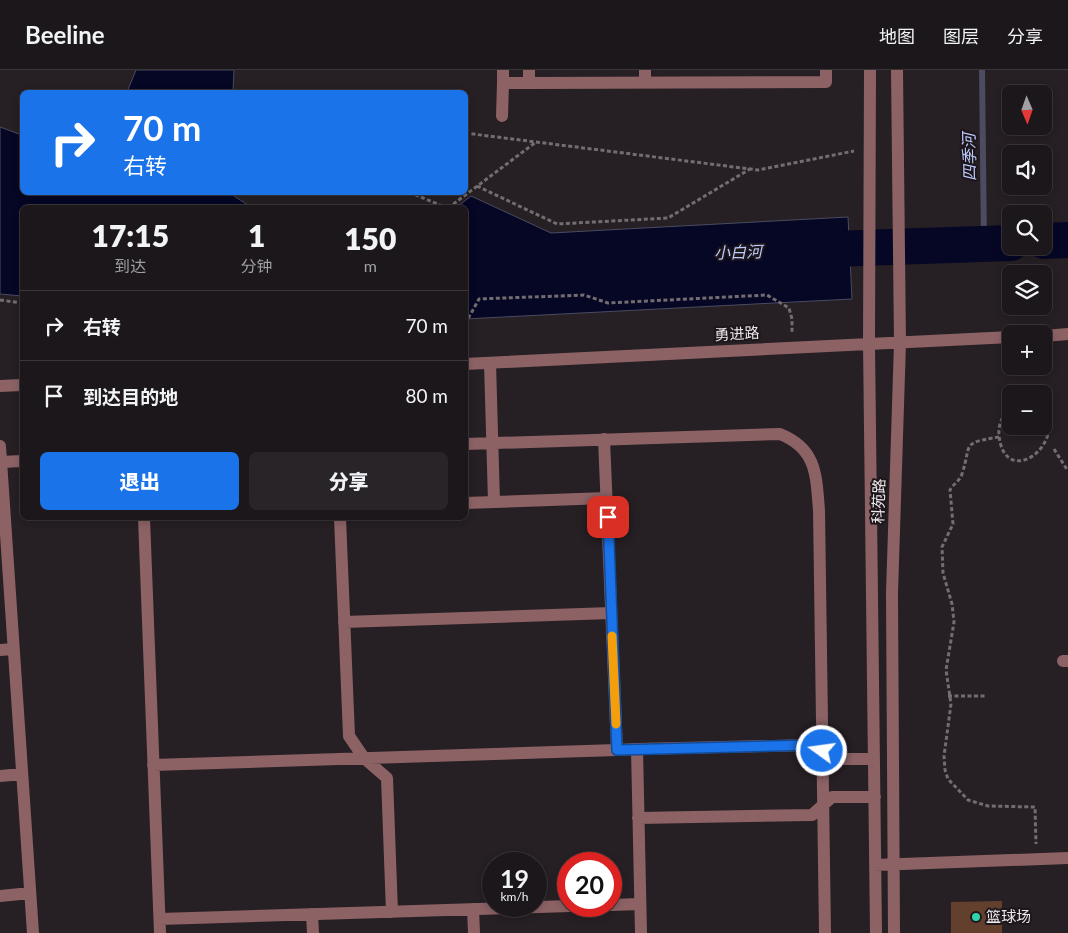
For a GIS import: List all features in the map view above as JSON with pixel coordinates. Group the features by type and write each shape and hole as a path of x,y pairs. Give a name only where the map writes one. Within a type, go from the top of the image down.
{"street":[{"path":"502,116 502,77 645,76 826,82 826,70"},
{"name":"科苑路","path":"870,70 869,344 876,933"},
{"name":"科苑路","path":"894,933 892,593 900,343 897,70"},
{"path":"1052,335 1068,334"},
{"name":"勇进路","path":"468,364 1002,337"},
{"path":"490,363 494,502"},
{"path":"0,386 20,385"},
{"path":"468,444 780,434 794,439 804,448 812,463 819,510 824,933"},
{"path":"604,439 617,750"},
{"path":"0,446 6,649 22,774 33,933"},
{"path":"1,462 20,461"},
{"path":"468,503 607,498"},
{"path":"144,520 160,933"},
{"path":"340,520 349,736 364,758 387,778 392,912"},
{"path":"344,622 611,613"},
{"path":"154,765 813,745 836,759 874,759"},
{"path":"637,749 641,933"},
{"path":"0,776 22,774"},
{"path":"638,818 812,815 832,797 874,797"},
{"path":"875,865 1068,858"},
{"path":"0,896 30,893"},
{"path":"622,905 640,904"},
{"path":"160,919 557,906"},
{"path":"473,909 474,933"},
{"path":"312,914 313,933"}],"path":[{"path":"468,133 758,170 869,148"},
{"path":"468,193 536,142"},
{"path":"477,186 557,224 668,218 751,169"},
{"path":"416,195 441,205"},
{"path":"452,205 465,195"},
{"path":"468,319 479,299 584,295 608,303 767,295 789,308 792,319 792,348"},
{"path":"0,300 20,303"},
{"path":"1002,417 999,437 1009,454 1017,460 1037,460"},
{"path":"999,437 972,443 967,450 962,474 950,490 953,524 942,547 943,574 952,604 954,622 946,670 948,696 951,704 944,756 948,779 968,800 988,806 1035,807 1037,859"},
{"path":"1050,452 1054,449 1058,440"},
{"path":"1054,449 1068,472"},
{"path":"948,696 987,696"}],"shaded area":[{"name":"篮球场","path":"1002,901 1002,933 951,933 951,902"}],"water":[{"path":"136,70 234,70 233,90 128,90"},
{"path":"0,127 20,134 20,195 234,195 248,205 20,205 20,296 0,294"},
{"path":"471,196 551,233 848,217 852,299 468,319 468,205 460,205"}],"waterway":[{"name":"四季河","path":"982,70 984,244"},
{"name":"小白河","path":"1052,241 1068,240"},
{"name":"小白河","path":"801,250 1002,243"}],"slow traffic":[{"path":"612,636 616,724"}],"place":[{"name":"篮球场","path":"976,917"}],"route":[{"path":"608,517 617,750 813,745 822,751"}]}
